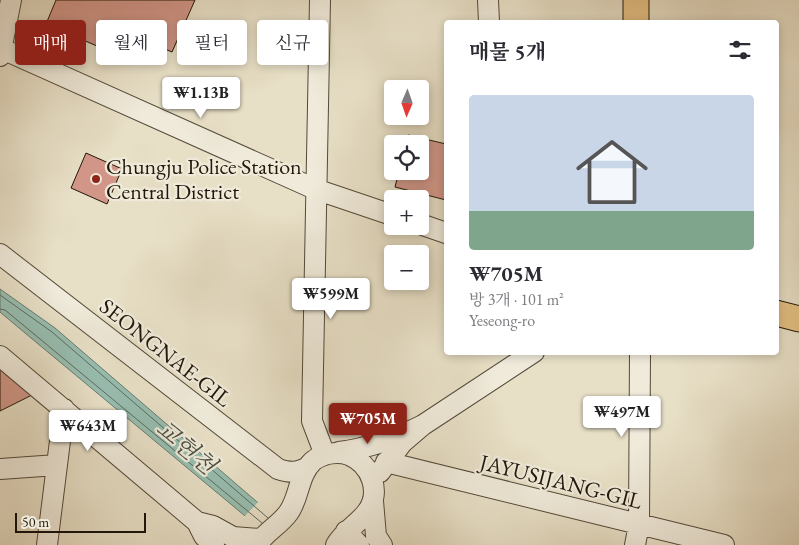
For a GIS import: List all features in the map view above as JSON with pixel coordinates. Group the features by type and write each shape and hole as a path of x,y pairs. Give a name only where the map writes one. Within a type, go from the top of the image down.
{"main road":[{"path":"636,0 636,20"},
{"path":"779,314 799,319"}],"street":[{"path":"11,0 1,51 316,190 384,212"},
{"path":"320,0 312,421 330,454"},
{"path":"488,0 489,20"},
{"path":"429,227 444,232"},
{"name":"SEONGNAE-GIL","path":"0,254 278,469 288,473 299,472 308,467"},
{"path":"197,522 213,526 232,537 259,542 288,513 296,500 303,476 308,467 330,454 377,446 396,439 423,425 529,355"},
{"path":"635,545 639,524 640,355"},
{"path":"0,356 197,522 204,536 214,545"},
{"path":"47,545 64,409"},
{"path":"346,539 367,512 386,462 423,425"},
{"path":"330,454 356,458 365,465 372,476 376,536 382,545"},
{"name":"JAYUSIJANG-GIL","path":"386,462 724,545"},
{"path":"0,470 57,465"}],"water":[{"name":"교현천","path":"0,289 55,328 307,545 280,545 31,338 0,312"}],"pier":[{"path":"259,501 309,545 276,545 243,518"}],"building":[{"path":"56,0 195,0 186,20 177,20 177,41 172,52 167,50 167,20 96,20 96,46 86,41 86,20 48,20"},
{"path":"429,140 444,144 444,199 429,196 429,190 407,190 395,187 397,180 429,180"},
{"name":"Chungju Police Station Central District","path":"86,153 122,169 107,204 71,188"},
{"path":"0,362 34,394 0,411"}],"place":[{"name":"Chungju Police Station Central District","path":"96,179"}]}
